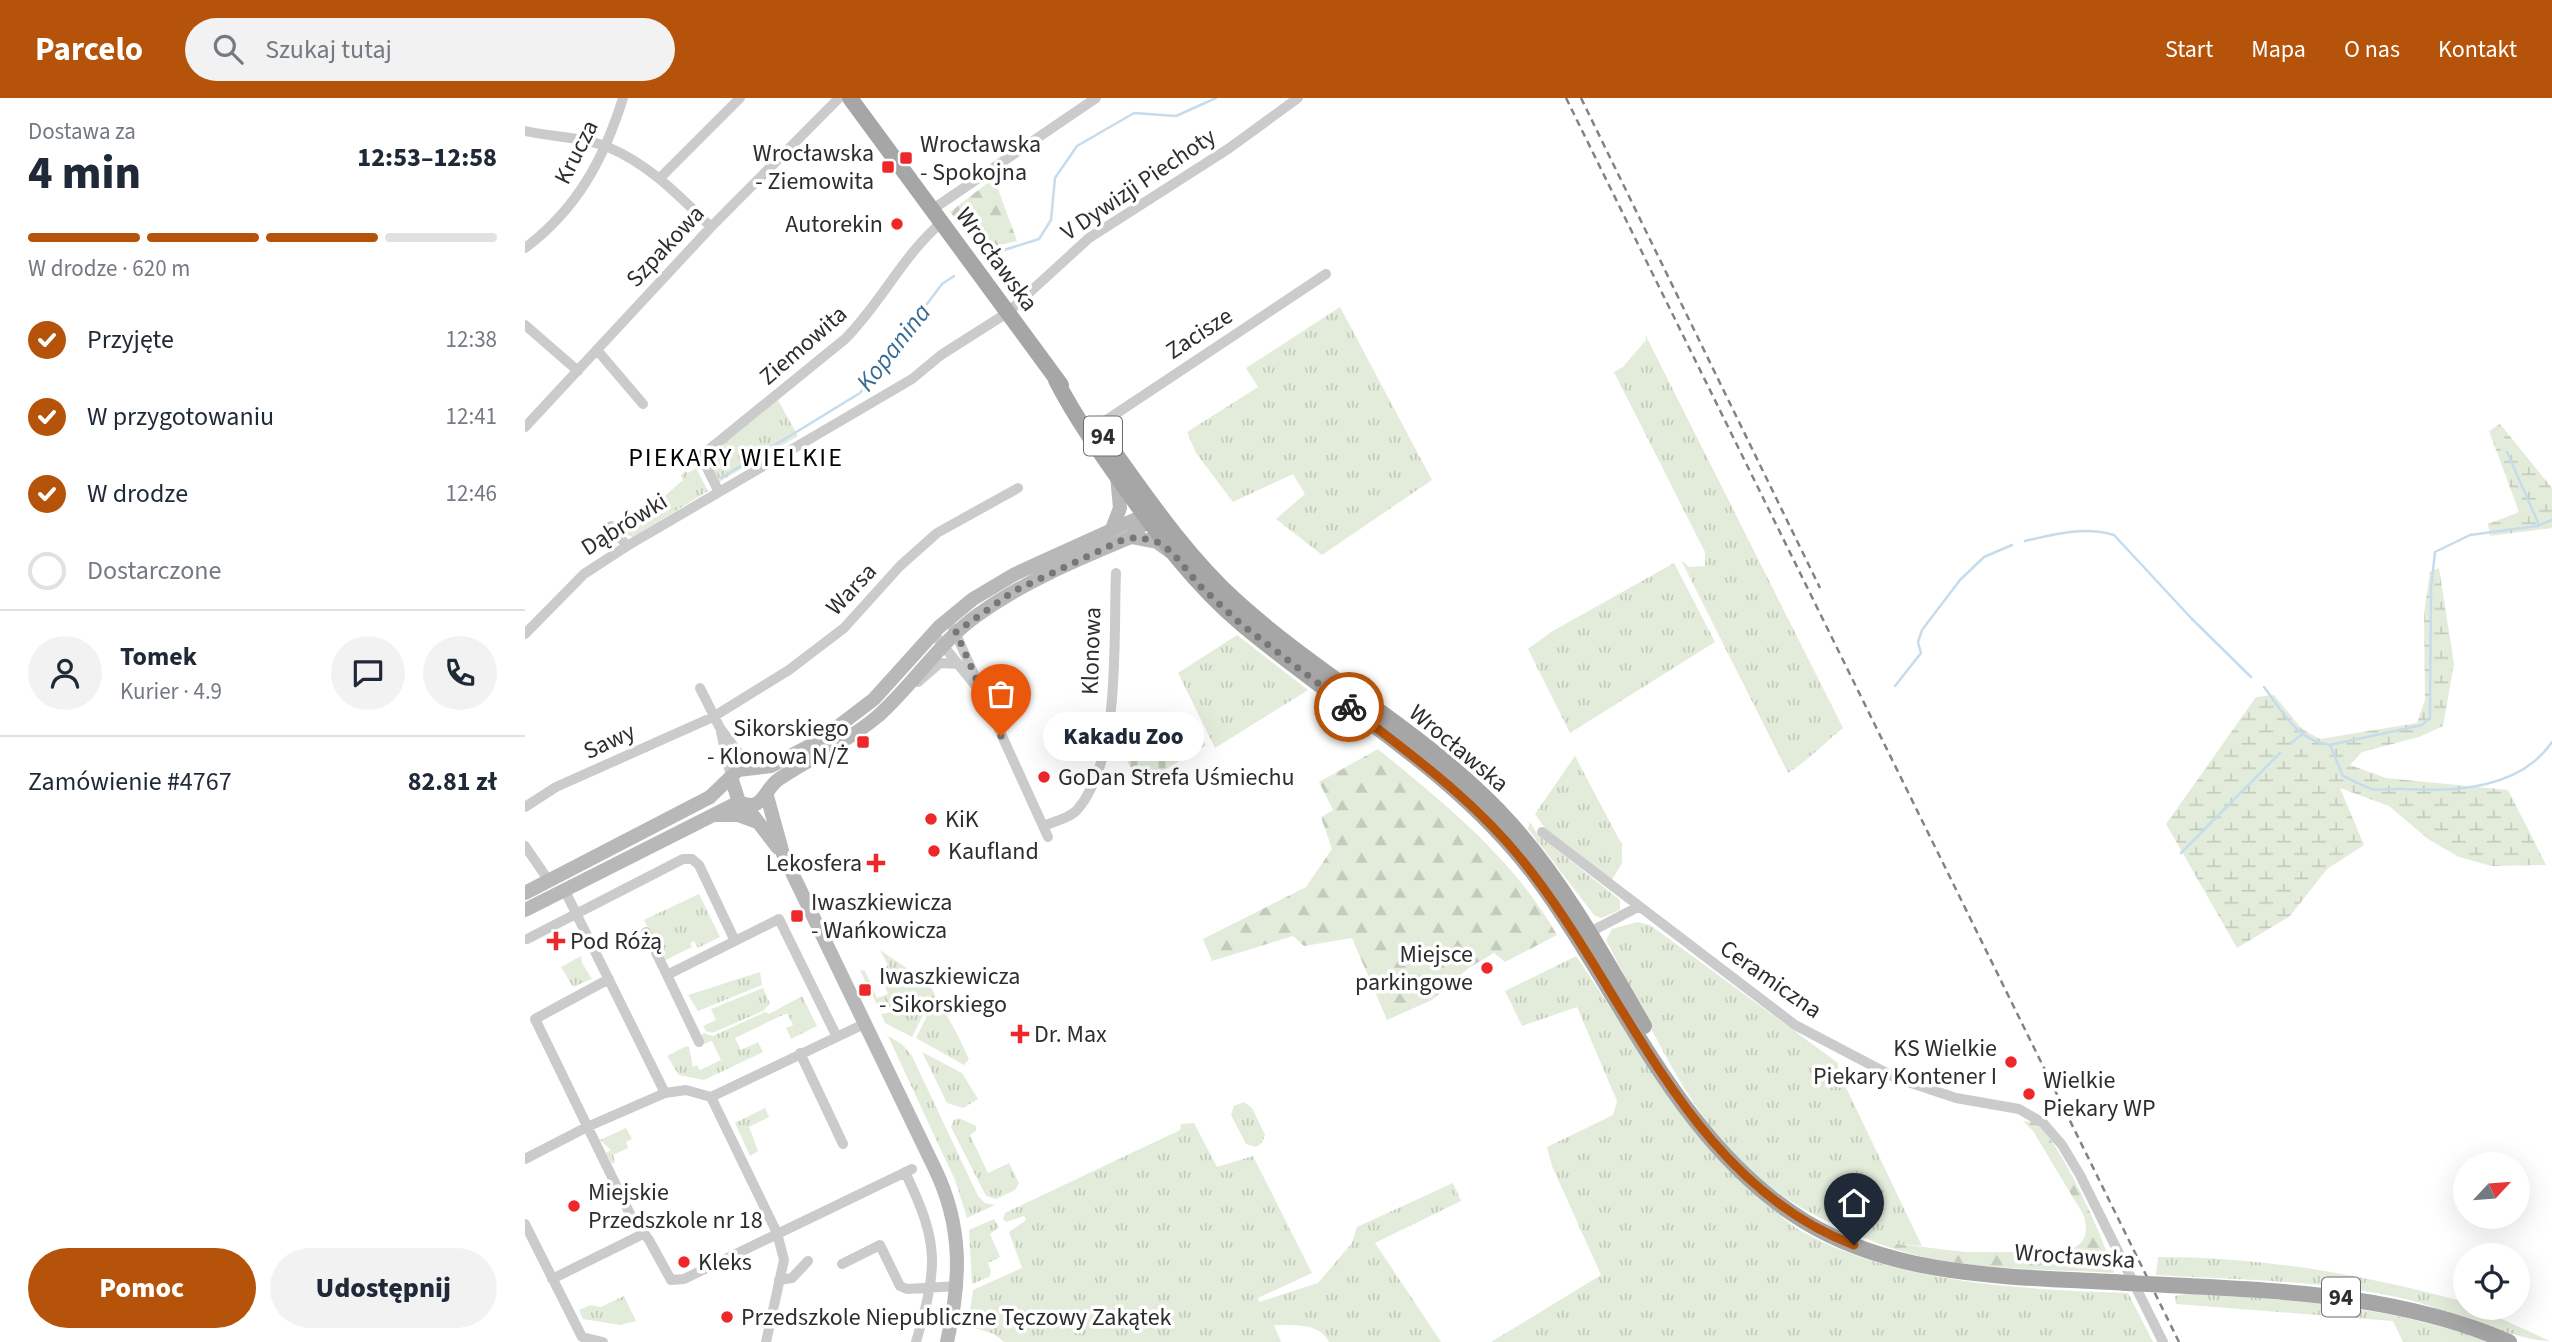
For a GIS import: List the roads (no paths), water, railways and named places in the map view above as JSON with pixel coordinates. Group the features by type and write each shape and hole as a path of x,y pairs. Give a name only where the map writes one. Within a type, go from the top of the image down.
{"main road":[{"name":"Wrocławska","path":"850,98 1056,380 1096,427 1146,496 1209,575 1237,601 1450,765 1478,790 1544,863 1590,932 1689,1108"},
{"name":"Wrocławska","path":"1056,380 1072,410 1146,518 1200,586 1241,624 1441,778 1498,832 1555,904 1606,987 1689,1108 1727,1158 1766,1194 1837,1239 1902,1262 1940,1269 2314,1294 2381,1303 2457,1322 2509,1342"}],"street":[{"name":"Krucza","path":"525,248 544,234 576,199 607,146 623,98"},
{"path":"660,178 740,98"},
{"name":"Szpakowa","path":"525,427 711,227 839,98"},
{"path":"937,216 1095,98"},
{"name":"V Dywizji Piechoty","path":"1007,313 1089,238 1228,149 1298,98"},
{"path":"525,131 607,146 660,178 711,227"},
{"name":"Ziemowita","path":"718,490 701,456 845,339 865,318 926,236 937,216"},
{"name":"Zacisze","path":"1096,427 1326,274"},
{"name":"Dąbrówki","path":"525,634 584,575 627,546 718,490 912,379 941,355 1007,313"},
{"path":"525,326 578,371"},
{"path":"597,350 643,404"},
{"path":"1112,529 1120,508 1117,476"},
{"name":"Warsa","path":"713,717 821,648 937,533 1018,488"},
{"path":"952,626 1002,598 1131,537 1146,518 1149,508 1146,496"},
{"path":"525,893 710,797 738,770 777,763 840,727 1002,581 1136,519 1146,518 1174,532"},
{"path":"611,526 627,546"},
{"path":"1131,537 1157,542 1172,552"},
{"name":"Klonowa","path":"1043,827 1075,813 1089,792 1109,736 1115,573"},
{"path":"952,626 1048,837"},
{"path":"938,639 980,691"},
{"path":"900,693 938,639"},
{"path":"525,909 708,816 742,803 755,804 767,795 777,780 858,732 900,693 940,663 958,664"},
{"path":"700,688 720,728 752,768 765,777 767,795 783,853 948,1199 957,1238 958,1286 947,1342"},
{"name":"Sawy","path":"525,807 556,787 713,717"},
{"path":"720,728 731,777 742,803 783,853"},
{"path":"708,816 741,815 759,823"},
{"name":"Ceramiczna","path":"1542,832 1795,1025 1846,1053 1926,1089 2019,1109 2043,1123 2062,1145 2080,1175 2163,1342"},
{"path":"525,846 549,881"},
{"path":"527,939 683,859 692,859 699,865 735,942"},
{"path":"564,889 665,1093"},
{"path":"1590,932 1638,907"},
{"path":"667,975 779,919 836,1035"},
{"path":"646,932 697,1039"},
{"path":"609,979 535,1019 631,1216 645,1233 671,1280 684,1279 909,1171 930,1229 932,1285 916,1342"},
{"path":"525,1159 587,1127 665,1093 686,1090 711,1097 836,1035 864,1024"},
{"path":"800,1053 843,1144"},
{"path":"711,1097 777,1233 784,1260 766,1342"},
{"path":"525,1224 580,1340 603,1342"},
{"path":"552,1279 645,1233"},
{"path":"842,1264 880,1245 900,1286 907,1289 932,1285 958,1286"},
{"path":"779,1280 792,1278 808,1261"}],"waterway":[{"name":"Kopanina","path":"984,253 1001,251 1039,239 1051,220 1055,178 1077,146 1134,113 1176,116 1216,98"},
{"name":"Kopanina","path":"721,478 860,393 942,284 954,276"},
{"path":"2507,452 2539,525"},
{"path":"2264,687 2291,724 2308,738 2330,745 2422,725 2430,717 2431,589 2435,552 2470,535 2537,526 2552,520"},
{"path":"2025,541 2081,531 2114,535 2192,619 2251,677"},
{"path":"1895,686 1921,653 1918,642 1922,630 1960,580 1984,557 2012,545"},
{"path":"2291,743 2301,735"},
{"path":"2330,745 2343,776 2368,788 2445,790 2485,784 2523,770 2539,758 2552,742"},
{"path":"2181,853 2280,753"}],"railway":[{"path":"1566,98 2179,1342"},
{"path":"1581,98 1820,588"}],"place":[{"name":"Wrocławska - Spokojna","path":"906,158"},
{"name":"Wrocławska - Ziemowita","path":"888,167"},
{"name":"Autorekin","path":"897,224"},
{"name":"Kakadu Zoo","path":"1001,736"},
{"name":"Sikorskiego - Klonowa N/Ż","path":"863,742"},
{"name":"GoDan Strefa Uśmiechu","path":"1044,777"},
{"name":"KiK","path":"931,819"},
{"name":"Kaufland","path":"934,851"},
{"name":"Lekosfera","path":"876,863"},
{"name":"Iwaszkiewicza - Wańkowicza","path":"797,916"},
{"name":"Pod Różą","path":"556,941"},
{"name":"Miejsce parkingowe","path":"1487,968"},
{"name":"Iwaszkiewicza - Sikorskiego","path":"865,990"},
{"name":"Dr. Max","path":"1020,1034"},
{"name":"KS Wielkie Piekary Kontener I","path":"2011,1062"},
{"name":"Wielkie Piekary WP","path":"2029,1094"},
{"name":"Miejskie Przedszkole nr 18","path":"574,1206"},
{"name":"Kleks","path":"684,1262"},
{"name":"Przedszkole Niepubliczne Tęczowy Zakątek","path":"727,1317"}],"district":[{"name":"PIEKARY WIELKIE","path":"736,457"}]}
